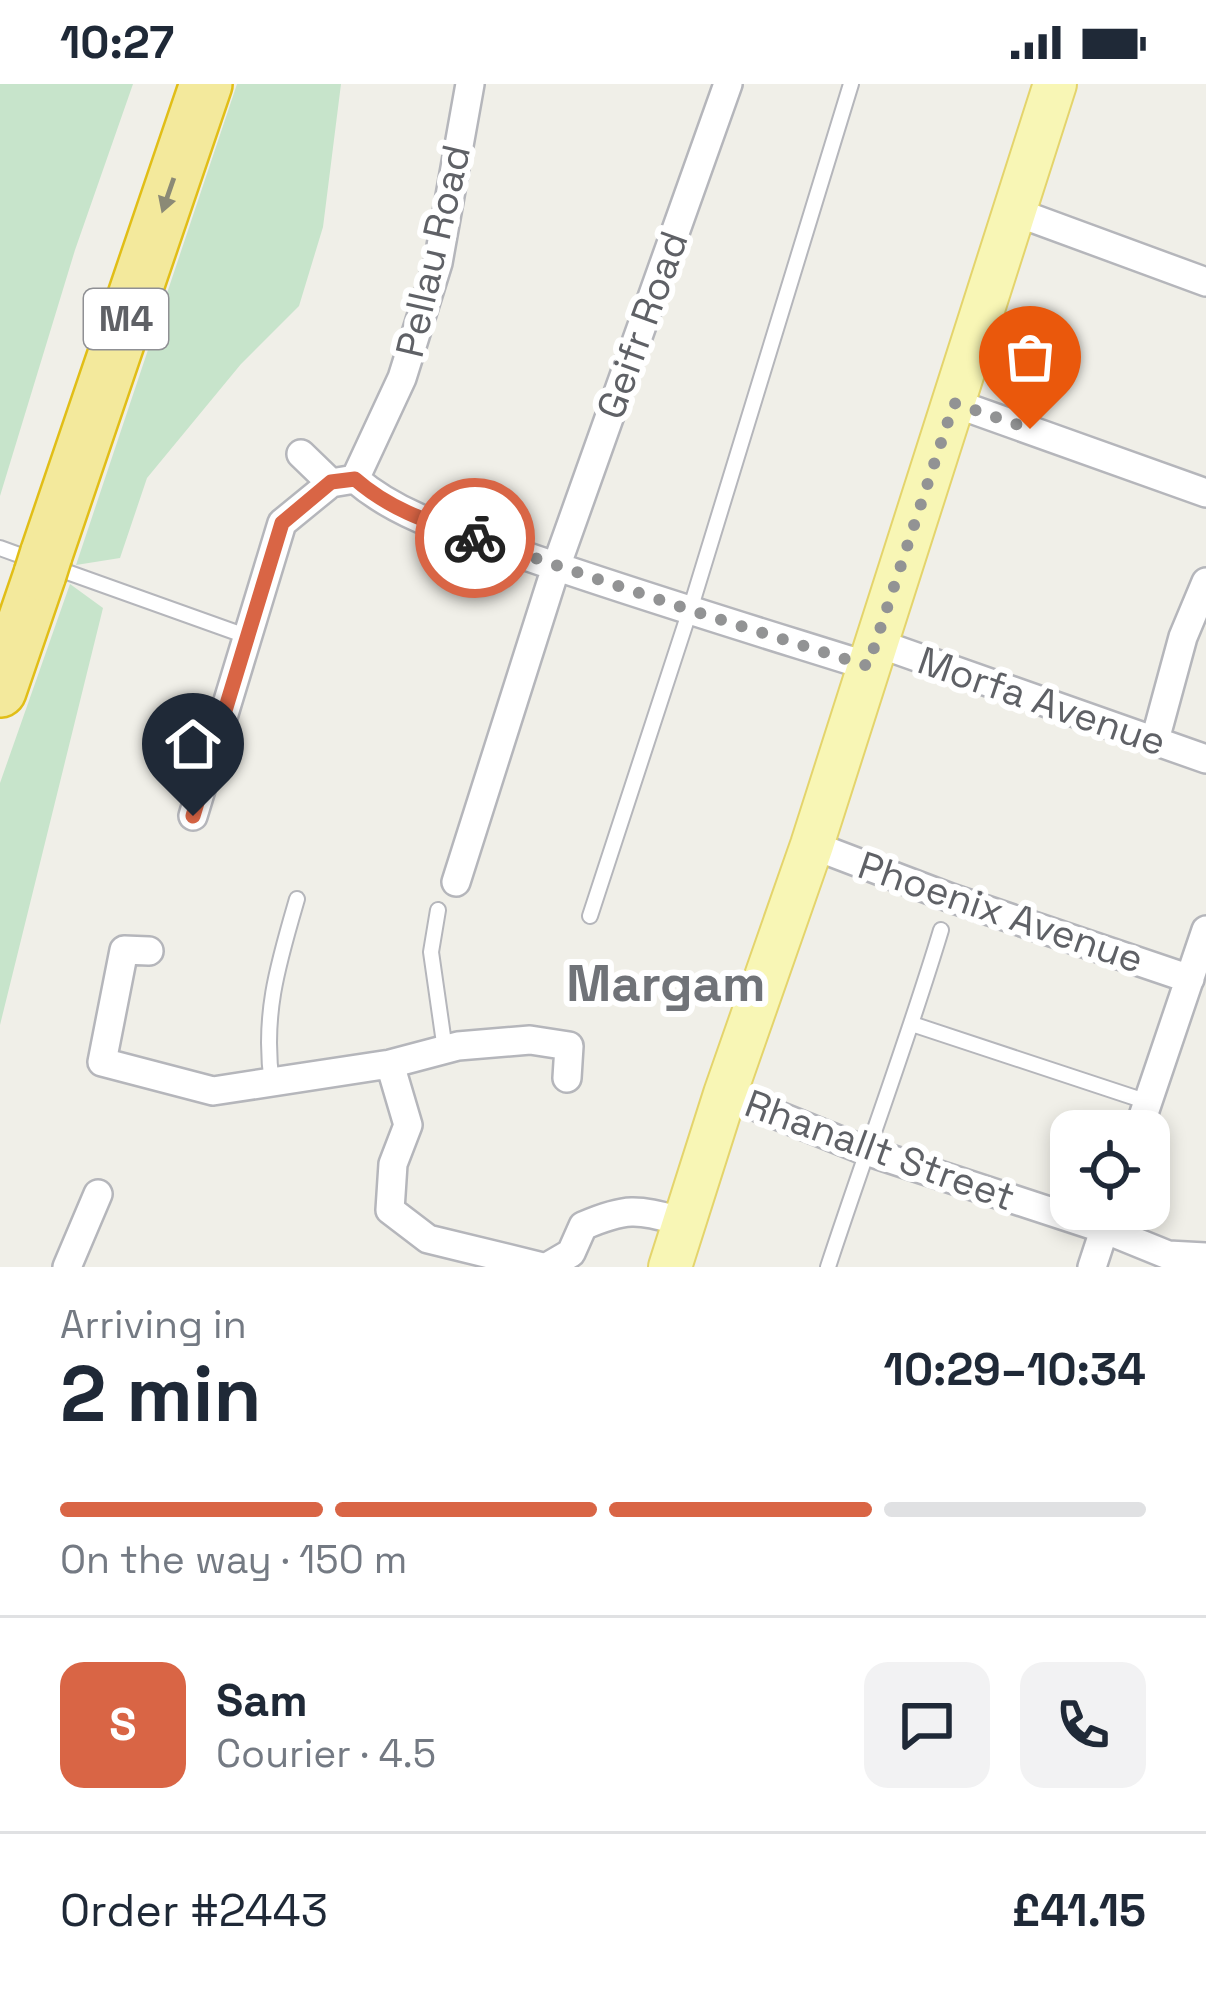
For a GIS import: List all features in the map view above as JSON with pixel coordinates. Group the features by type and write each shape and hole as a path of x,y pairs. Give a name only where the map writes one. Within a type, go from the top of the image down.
{"highway":[{"name":"M4","path":"0,691 18,562 169,84"},
{"name":"M4","path":"18,562 206,84"}],"main road":[{"path":"670,1267 724,1094 812,845 1055,84"}],"street":[{"name":"Pellau Road","path":"343,481 402,378 438,262 470,84"},
{"name":"Geifr Road","path":"456,882 556,567 728,84"},
{"path":"1012,211 1206,282"},
{"path":"954,403 1206,493"},
{"name":"Morfa Avenue","path":"301,454 412,516 556,567 690,610 873,655 1206,759"},
{"path":"193,816 282,523 343,481"},
{"path":"1155,740 1183,637 1206,582"},
{"name":"Phoenix Avenue","path":"812,845 1190,979"},
{"path":"1145,1110 1206,930"},
{"path":"149,951 124,950 101,1062 213,1090 530,1040 569,1046 567,1078"},
{"path":"390,1064 408,1125 393,1164 391,1210 428,1239 545,1267 571,1253 584,1226 614,1213 641,1211 685,1222"},
{"name":"Rhanallt Street","path":"724,1094 866,1151 1050,1203"},
{"path":"67,1267 98,1194"},
{"path":"1092,1267 1104,1230"},
{"name":"Rhanallt Street","path":"1126,1230 1168,1255 1206,1257"}],"lane":[{"path":"590,916 690,610 851,84"},
{"path":"18,562 246,636"},
{"path":"272,1084 267,1053 270,1005 297,899"},
{"path":"438,910 431,952 445,1050"},
{"path":"828,1267 941,930"},
{"path":"913,1024 1148,1102"}],"green space":[{"path":"0,84 133,84 75,250 0,496"},
{"path":"237,84 341,84 323,227 299,306 241,364 147,478 120,558 76,565"},
{"path":"70,584 103,608 0,1025 0,783"}],"way so far":[{"path":"475,538 868,666 954,403 1030,429"}],"district":[{"name":"Margam","path":"666,983"}],"route":[{"path":"193,816 282,523 331,482 355,479 373,495 412,516 475,538"}]}
